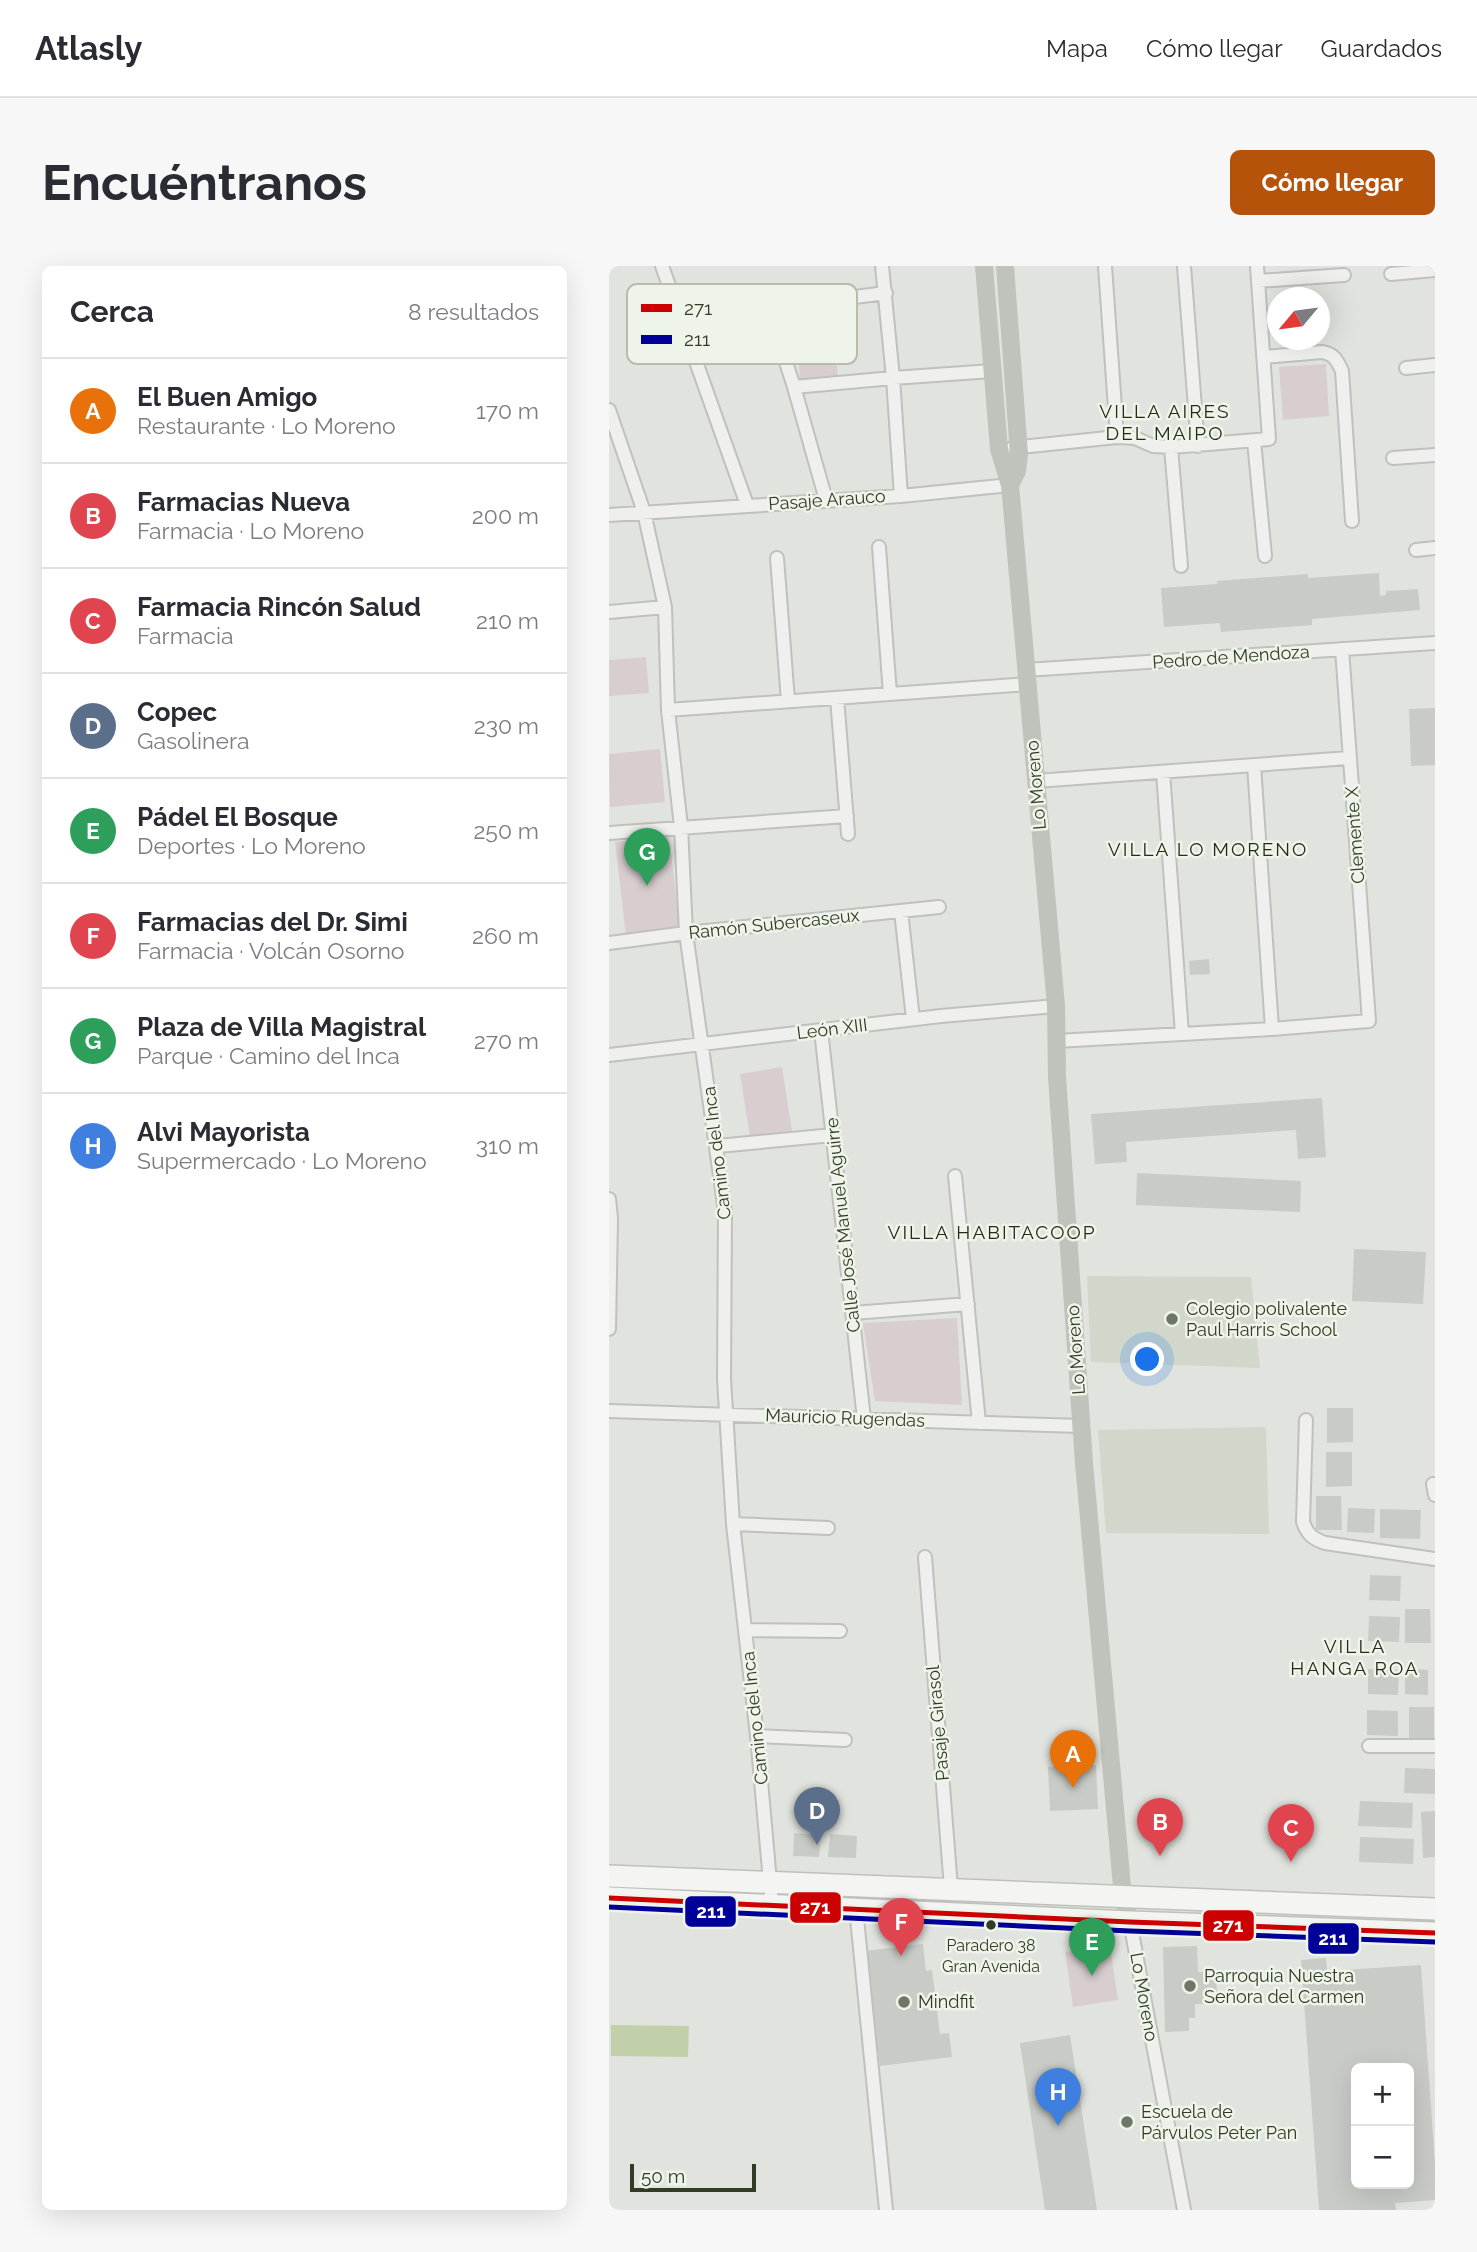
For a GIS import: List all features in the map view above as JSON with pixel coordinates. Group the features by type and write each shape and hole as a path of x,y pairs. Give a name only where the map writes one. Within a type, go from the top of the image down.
{"main road":[{"path":"609,1876 771,1893 856,1908 1130,1922 1435,1933"},
{"path":"609,1898 951,1888 1123,1898 1435,1909"}],"street":[{"path":"662,266 668,284"},
{"path":"883,266 901,496"},
{"name":"Lo Moreno","path":"984,266 999,449 1010,485 1056,1006 1081,1426 1123,1898 1130,1922 1184,2210"},
{"name":"Lo Moreno","path":"1005,266 1019,447 1017,471 1010,485"},
{"path":"1105,266 1117,437"},
{"path":"1184,266 1198,446"},
{"path":"999,449 1117,437 1135,438 1153,446 1171,447 1269,439 1257,266"},
{"path":"1391,274 1435,270"},
{"path":"1258,281 1344,275"},
{"path":"857,296 886,293"},
{"path":"1263,357 1322,352 1337,360 1342,371 1352,521"},
{"path":"697,364 747,505"},
{"path":"787,364 826,500"},
{"path":"1406,368 1435,365"},
{"path":"794,387 992,371"},
{"name":"Camino del Inca","path":"609,410 644,512 665,607 668,710 681,827 686,933 718,1146 726,1231 724,1344 733,1524 757,1735 771,1893"},
{"path":"1254,441 1265,556"},
{"path":"1171,447 1181,566"},
{"path":"1393,458 1435,455"},
{"name":"Pasaje Arauco","path":"609,515 901,496 1010,485"},
{"path":"879,547 890,694"},
{"path":"1416,550 1435,548"},
{"path":"777,558 788,701"},
{"path":"609,611 665,607"},
{"name":"Pedro de Mendoza","path":"668,710 890,694 1027,677 1435,643"},
{"name":"Clemente X","path":"1272,1029 1369,1021 1342,649"},
{"path":"837,698 848,834"},
{"path":"1036,781 1349,758"},
{"path":"1056,1041 1272,1029 1254,765"},
{"path":"1163,772 1182,1034"},
{"path":"609,833 847,816"},
{"name":"Ramón Subercaseux","path":"609,943 939,907"},
{"path":"901,911 913,1019"},
{"name":"León XIII","path":"609,1055 913,1019 1056,1006"},
{"name":"Calle José Manuel Aguirre","path":"821,1030 864,1419"},
{"path":"718,1146 833,1135"},
{"path":"955,1176 979,1423"},
{"path":"609,1199 609,1329"},
{"path":"853,1313 968,1304"},
{"name":"Mauricio Rugendas","path":"609,1411 1081,1426"},
{"path":"1306,1420 1303,1522 1307,1532 1315,1540 1325,1543 1435,1559"},
{"path":"733,1524 828,1528"},
{"name":"Pasaje Girasol","path":"925,1557 951,1888"},
{"path":"746,1630 840,1631"},
{"path":"757,1735 845,1740"},
{"path":"1369,1746 1435,1746"},
{"path":"856,1908 886,2210"}],"shaded area":[{"path":"799,364 837,364 838,378 800,381"},
{"path":"1326,364 1329,416 1283,420 1279,367"},
{"path":"646,657 649,693 609,696 609,660"},
{"path":"660,749 665,802 610,807 609,754"},
{"path":"669,836 680,930 626,936 615,842"},
{"path":"782,1067 792,1131 750,1137 740,1074"},
{"name":"Colegio polivalente Paul Harris School","path":"1087,1276 1251,1277 1260,1368 1091,1362"},
{"path":"957,1318 962,1405 875,1401 863,1323"},
{"path":"1266,1427 1269,1534 1106,1533 1098,1430"},
{"path":"1110,1946 1118,2000 1073,2007 1065,1952"},
{"path":"611,2025 689,2026 688,2057 611,2056"}],"building":[{"path":"1379,573 1380,596 1386,595 1386,591 1418,589 1420,610 1312,619 1312,625 1221,632 1220,623 1164,627 1161,588 1308,574 1308,578"},
{"path":"1435,708 1435,765 1411,766 1409,709"},
{"path":"1209,959 1210,974 1190,975 1189,961"},
{"path":"1322,1098 1326,1157 1298,1159 1296,1130 1126,1142 1127,1162 1095,1164 1091,1114"},
{"path":"1137,1173 1301,1181 1300,1212 1136,1205"},
{"path":"1354,1249 1426,1252 1423,1304 1352,1301"},
{"path":"1327,1408 1353,1408 1353,1442 1327,1443"},
{"path":"1326,1452 1352,1452 1352,1486 1326,1487"},
{"path":"1316,1496 1341,1496 1342,1530 1316,1530"},
{"path":"1348,1508 1375,1509 1374,1533 1347,1532"},
{"path":"1380,1509 1421,1510 1420,1539 1380,1538"},
{"path":"1370,1575 1401,1576 1400,1601 1369,1600"},
{"path":"1405,1609 1430,1609 1431,1643 1405,1643"},
{"path":"1369,1616 1400,1617 1399,1642 1368,1641"},
{"path":"1405,1668 1428,1670 1428,1695 1405,1694"},
{"path":"1368,1669 1399,1670 1398,1695 1368,1694"},
{"path":"1409,1707 1434,1707 1434,1741 1409,1741"},
{"path":"1367,1710 1398,1711 1398,1736 1367,1735"},
{"path":"1096,1765 1098,1809 1050,1811 1048,1767"},
{"path":"1405,1768 1435,1769 1435,1794 1404,1793"},
{"path":"1360,1801 1413,1803 1412,1828 1358,1826"},
{"path":"1435,1811 1435,1857 1423,1858 1421,1812"},
{"path":"794,1833 821,1835 819,1857 793,1856"},
{"path":"830,1834 857,1836 856,1858 828,1857"},
{"path":"1360,1837 1414,1839 1413,1864 1359,1862"},
{"name":"Mindfit","path":"923,1944 926,1971 932,1970 940,2034 949,2033 952,2057 880,2066 865,1951"},
{"name":"Parroquia Nuestra Señora del Carmen","path":"1197,1946 1198,1972 1209,1972 1210,1980 1216,1980 1217,1992 1209,1992 1209,2004 1195,2004 1195,2018 1189,2018 1189,2031 1165,2032 1163,1947"},
{"path":"1326,1958 1327,1971 1421,1965 1435,2163 1435,2200 1395,2203 1396,2210 1319,2210 1301,1960"},
{"path":"1070,2035 1097,2210 1045,2210 1020,2043"}],"transit line":[{"name":"271","path":"609,1898 1435,1933"},
{"name":"211","path":"609,1907 1435,1942"}],"place":[{"name":"Plaza de Villa Magistral","path":"647,886"},
{"name":"Colegio polivalente Paul Harris School","path":"1172,1319"},
{"name":"El Buen Amigo","path":"1073,1788"},
{"name":"Copec","path":"817,1845"},
{"name":"Farmacias Nueva","path":"1160,1856"},
{"name":"Farmacia Rincón Salud","path":"1291,1862"},
{"name":"Paradero 38 Gran Avenida","path":"991,1925"},
{"name":"Farmacias del Dr. Simi","path":"901,1956"},
{"name":"Pádel El Bosque","path":"1092,1976"},
{"name":"Parroquia Nuestra Señora del Carmen","path":"1190,1986"},
{"name":"Mindfit","path":"904,2002"},
{"name":"Escuela de Párvulos Peter Pan","path":"1127,2122"},
{"name":"Alvi Mayorista","path":"1058,2126"}],"district":[{"name":"VILLA AIRES DEL MAIPO","path":"1165,422"},
{"name":"VILLA LO MORENO","path":"1208,849"},
{"name":"VILLA HABITACOOP","path":"992,1232"},
{"name":"VILLA HANGA ROA","path":"1355,1657"}]}
